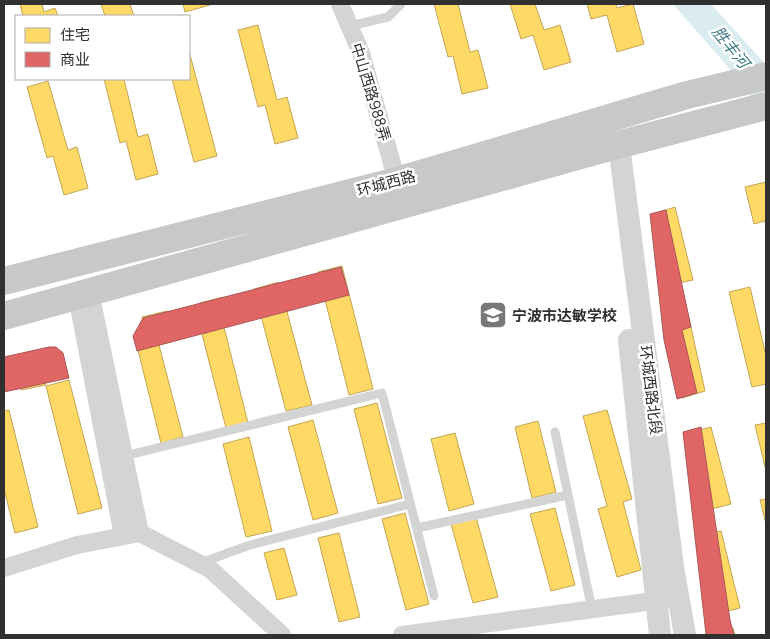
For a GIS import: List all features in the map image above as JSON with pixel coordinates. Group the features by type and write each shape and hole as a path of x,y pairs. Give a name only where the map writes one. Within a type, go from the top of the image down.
{"main road":[{"name":"环城西路","path":"4,281 397,181 687,95 766,76"},
{"name":"环城西路","path":"4,316 766,106"}],"street":[{"name":"中山西路988弄","path":"340,4 361,53 397,181"},
{"name":"环城西路北段","path":"613,147 673,567 685,635"},
{"name":"环城西路北段","path":"613,147 621,261 660,635"},
{"path":"83,294 124,456 132,534"},
{"path":"83,294 132,534"},
{"path":"4,568 77,545 132,534 210,569 275,633"},
{"path":"402,635 679,597"}],"lane":[{"path":"350,26 388,17 401,4"},
{"path":"124,456 382,393 434,596"},
{"path":"555,432 592,610"},
{"path":"417,528 568,495"},
{"path":"200,564 250,545 410,504"}],"water":[{"name":"胜丰河","path":"673,4 711,4 766,65 766,115 722,60"}],"building: 住宅":[{"path":"20,4 42,4 44,12 55,8 58,15 23,15"},
{"path":"101,4 130,4 134,15 105,15"},
{"path":"183,4 210,4 210,5 185,12"},
{"path":"434,4 458,4 470,52 478,50 488,88 462,94 453,56 448,57"},
{"path":"510,4 535,4 544,30 560,25 571,62 544,70 533,35 521,39"},
{"path":"587,4 616,4 617,8 633,4 644,44 617,52 607,15 591,19"},
{"path":"258,25 277,100 287,97 298,138 275,144 265,105 258,107 238,30"},
{"path":"190,55 217,156 194,162 172,80 190,80"},
{"path":"104,80 124,80 138,137 148,134 158,174 136,180 126,141 120,143"},
{"path":"48,81 68,150 77,147 88,188 64,195 53,156 47,158 27,87"},
{"path":"766,182 766,227 765,221 754,224 745,187"},
{"path":"675,207 693,280 669,285 653,214"},
{"path":"342,266 373,389 349,395 318,272"},
{"path":"279,282 312,405 286,411 254,289"},
{"path":"750,287 766,356 766,384 752,387 729,292"},
{"path":"223,297 230,325 224,327 248,423 226,428 202,334 207,333 200,303"},
{"path":"167,311 174,341 159,345 183,437 161,443 138,350 150,347 142,317"},
{"path":"688,314 705,391 682,398 666,318"},
{"path":"38,350 46,385 21,390 13,356"},
{"path":"69,380 102,508 78,514 46,386"},
{"path":"377,403 402,498 378,504 354,409"},
{"path":"9,410 38,527 15,533 4,489 4,411"},
{"path":"607,410 632,499 623,502 641,570 617,577 598,509 607,506 583,416"},
{"path":"313,420 338,513 313,520 288,427"},
{"path":"538,421 556,492 532,498 515,427"},
{"path":"766,423 766,471 755,425"},
{"path":"711,427 731,504 708,510 688,433"},
{"path":"455,433 474,504 449,511 431,439"},
{"path":"249,437 272,531 246,537 223,444"},
{"path":"766,499 766,524 760,500"},
{"path":"555,508 575,585 551,591 530,514"},
{"path":"405,513 429,604 406,610 382,519"},
{"path":"476,517 498,597 473,603 451,524"},
{"path":"721,531 740,608 716,614 698,536"},
{"path":"339,533 360,617 339,622 318,538"},
{"path":"284,548 297,595 277,600 264,553"},
{"path":"733,628 735,635 711,635 711,633"}],"building: 商业":[{"path":"666,210 691,327 682,330 697,393 677,399 664,340 650,214"},
{"path":"341,267 349,295 137,351 133,336 143,318"},
{"path":"56,347 63,353 69,378 4,392 4,357"},
{"path":"701,427 730,620 734,635 706,634 683,432"}],"place":[{"name":"宁波市达敏学校","path":"493,315"}]}
